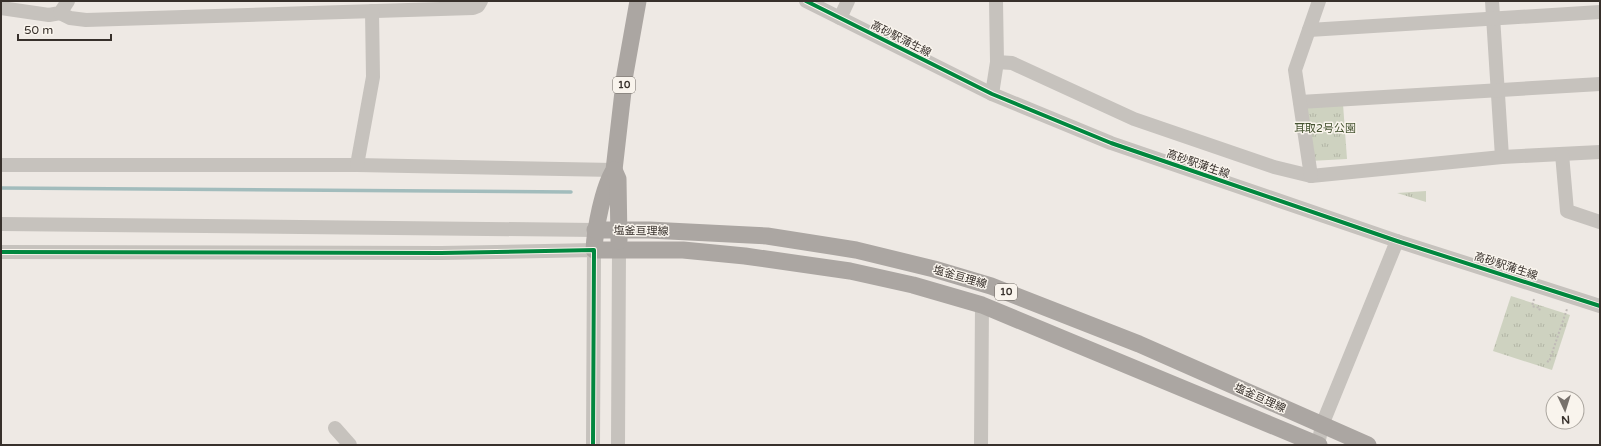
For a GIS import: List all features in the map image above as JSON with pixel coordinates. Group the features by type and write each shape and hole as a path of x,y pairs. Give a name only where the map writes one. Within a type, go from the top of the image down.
{"main road":[{"name":"塩釜亘理線","path":"638,1 625,74 611,204 595,230 594,250 684,250 795,262 850,271 906,283 982,305 1319,445"},
{"name":"10","path":"611,204 620,230 619,250"},
{"name":"塩釜亘理線","path":"595,230 768,236 856,250 934,269 991,286 1139,344 1368,445"}],"street":[{"path":"60,13 68,1"},
{"path":"1,8 49,15 60,13 70,18 86,20 280,7 372,11 473,8 478,6 481,1"},
{"name":"高砂駅蒲生線","path":"806,1 992,94 1110,143 1397,241 1600,306"},
{"path":"840,18 848,1"},
{"path":"992,94 997,62 996,1"},
{"path":"1311,176 1295,70 1319,1"},
{"path":"1492,1 1502,157"},
{"path":"357,165 373,77 372,11"},
{"path":"1309,30 1600,12"},
{"path":"997,62 1012,63 1134,119 1274,167 1311,176 1502,157 1600,152"},
{"path":"1300,102 1600,84"},
{"path":"1562,154 1567,211 1600,222"},
{"path":"1,165 357,165 614,176"},
{"path":"1,224 595,230"},
{"path":"1319,445 1322,425 1397,241"},
{"path":"1,252 441,253 594,250 593,445"},
{"path":"618,445 619,250"},
{"path":"981,445 982,305"},
{"path":"334,428 350,445"}],"path":[{"path":"1535,298 1532,306 1540,308 1539,311"},
{"path":"1547,361 1550,362 1567,308"}],"green space":[{"name":"耳取2号公園","path":"1343,104 1347,159 1310,161 1303,107"},
{"path":"1426,191 1426,202 1397,193"},
{"path":"1511,296 1570,315 1552,370 1493,351"}],"waterway":[{"path":"1,188 571,192"}],"cycle path":[{"path":"806,1 992,94 1111,143 1397,241 1600,306"},
{"path":"1,252 441,253 594,250 593,445"}]}
